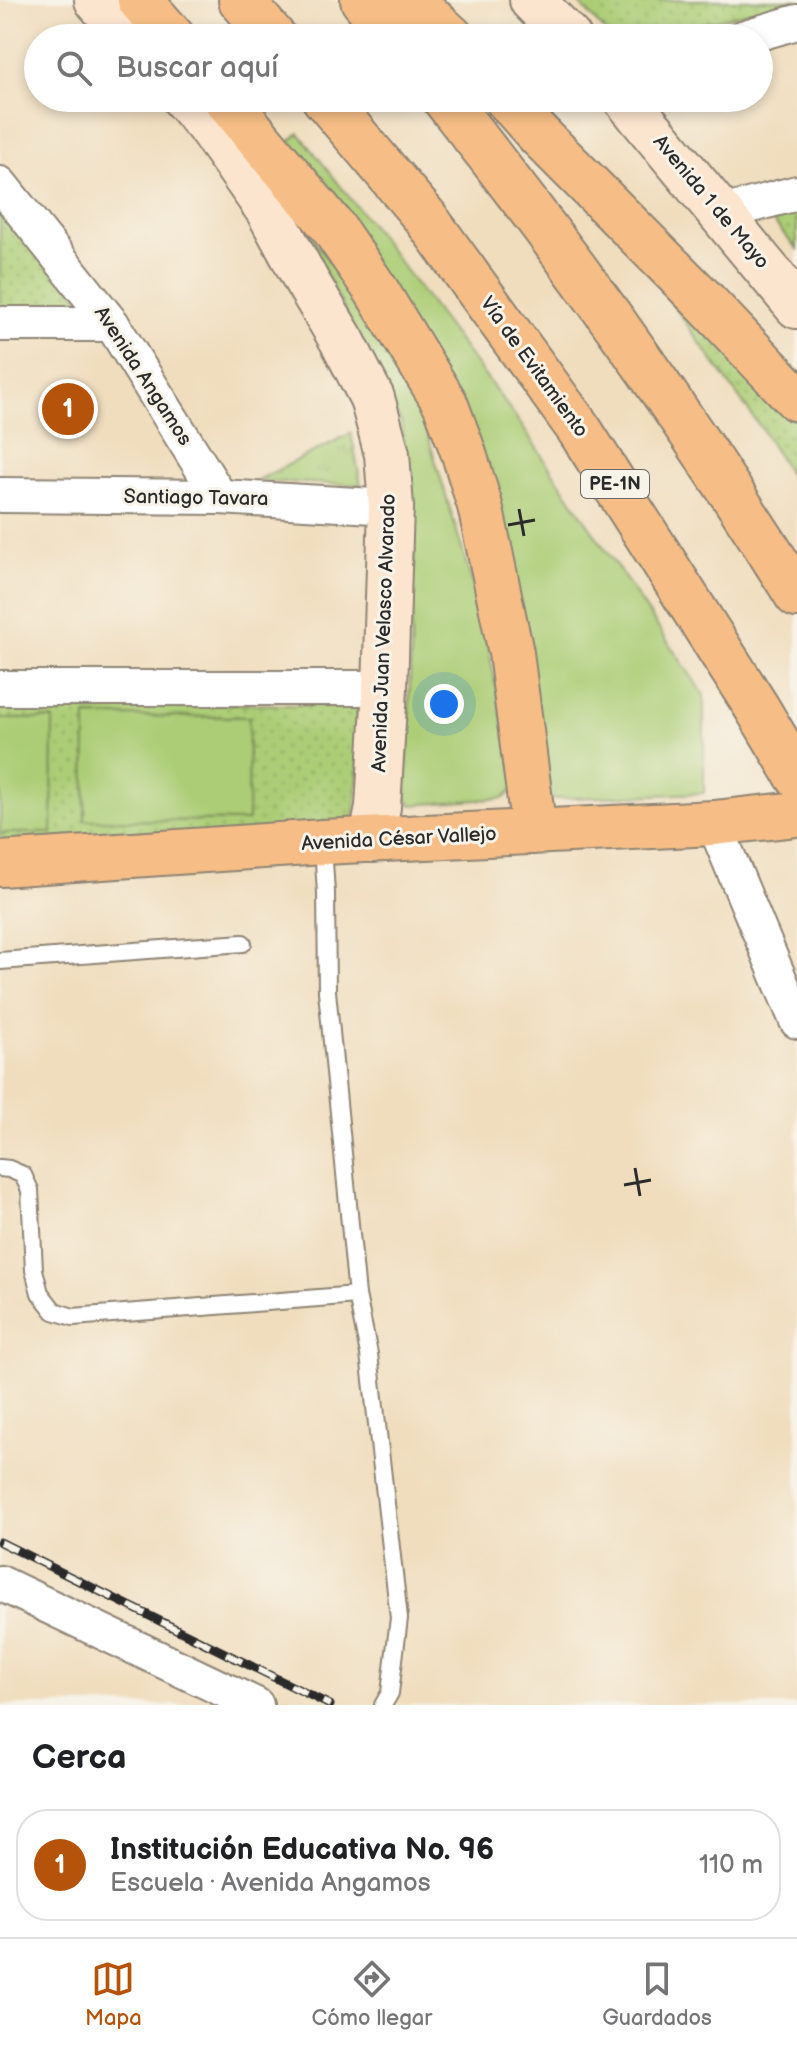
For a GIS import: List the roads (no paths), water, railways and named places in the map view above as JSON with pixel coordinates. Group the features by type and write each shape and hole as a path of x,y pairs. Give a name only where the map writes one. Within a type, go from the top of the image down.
{"main road":[{"path":"140,0 161,24"},
{"path":"241,0 262,24"},
{"path":"363,0 383,24"},
{"path":"411,0 437,24"},
{"path":"237,112 332,226 376,290 445,403 480,506 511,653 532,816 531,832"},
{"name":"Vía de Evitamiento","path":"336,112 425,217 579,429 793,768"},
{"path":"455,112 535,213 621,330 797,595"},
{"path":"518,112 797,399"},
{"name":"Avenida César Vallejo","path":"0,864 323,842 714,823 797,814"}],"street":[{"path":"97,0 118,24"},
{"path":"532,0 555,24"},
{"path":"773,29 797,22"},
{"name":"Avenida Juan Velasco Alvarado","path":"196,112 268,210 358,370 372,398 387,454 391,507 385,688 378,807 372,840"},
{"name":"Avenida 1 de Mayo","path":"637,112 797,306"},
{"name":"Avenida Angamos","path":"0,184 112,324 220,497"},
{"path":"722,213 797,193"},
{"path":"0,324 112,324"},
{"name":"Santiago Tavara","path":"0,495 220,497 391,507"},
{"path":"0,688 385,688"},
{"path":"714,823 797,1021"},
{"path":"0,1583 256,1705"}],"lane":[{"path":"323,842 327,991 357,1295 369,1354 399,1618 390,1693 383,1705"},
{"path":"0,961 243,943"},
{"path":"0,1168 23,1175 30,1190 34,1270 40,1293 54,1311 73,1317 357,1295"}],"railway":[{"path":"0,1542 330,1705"}],"place":[{"name":"Institución Educativa No. 96","path":"68,409"}]}
